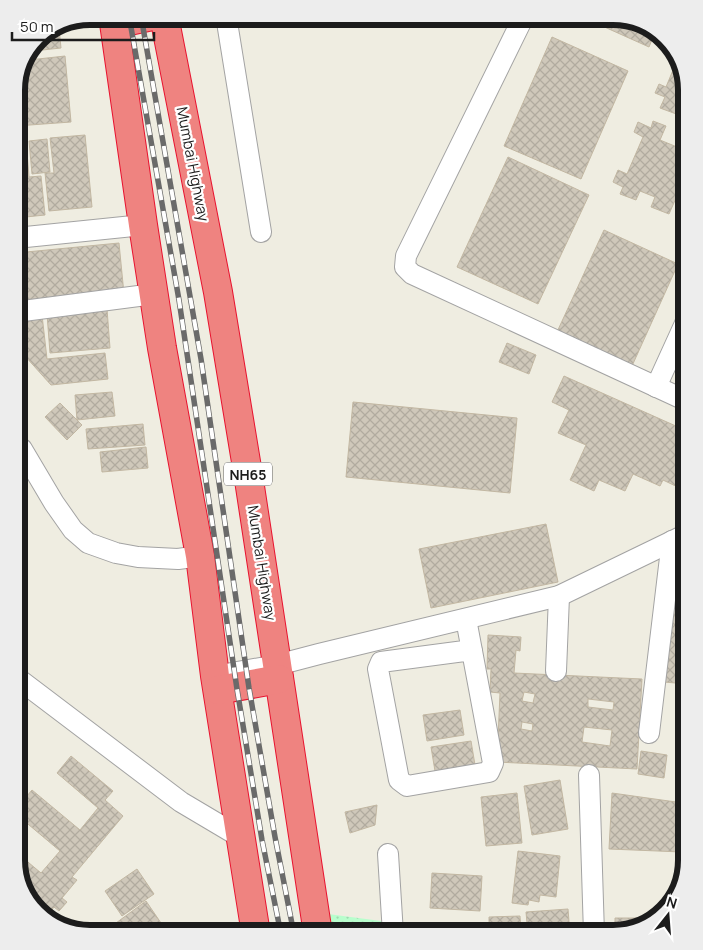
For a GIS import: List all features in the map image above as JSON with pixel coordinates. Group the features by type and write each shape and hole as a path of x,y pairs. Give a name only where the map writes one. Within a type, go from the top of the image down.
{"highway":[{"path":"115,25 162,348 200,556 216,683 255,925"},
{"name":"Mumbai Highway","path":"166,25 218,292 317,925"},
{"path":"216,683 278,672"}],"street":[{"path":"227,25 261,232"},
{"path":"520,25 406,256 405,267 412,274 678,397"},
{"path":"25,237 143,225"},
{"path":"25,311 154,294"},
{"path":"656,387 678,339"},
{"path":"25,455 73,530 88,543 116,553 138,557 178,559 200,556"},
{"path":"278,672 319,654 559,596 678,537"},
{"path":"649,733 678,544"},
{"path":"556,671 559,596"},
{"path":"466,619 472,650 493,763 489,772 407,786 399,780 378,669 381,662 472,650"},
{"path":"25,684 181,802 240,837"},
{"path":"589,776 594,925"},
{"path":"388,854 392,925"}],"green space":[{"path":"328,914 381,921 381,925 329,925"}],"building":[{"path":"600,25 617,25 638,30 652,38 649,47"},
{"path":"60,33 61,48 39,50 47,41"},
{"path":"552,37 628,71 581,179 504,146"},
{"path":"65,56 71,122 25,125 25,86 27,73 33,60"},
{"path":"674,67 678,90 678,115 660,108 665,97 655,93 659,84 666,87"},
{"path":"653,121 666,126 660,140 677,147 678,145 678,194 669,214 651,207 655,197 640,191 636,200 620,194 623,187 613,182 618,170 627,174 643,137 634,132 638,122 651,128"},
{"path":"85,135 92,207 49,211 45,173 54,173 50,138"},
{"path":"47,139 50,172 32,174 29,141"},
{"path":"25,140 29,177 41,176 45,215 25,217"},
{"path":"508,157 589,195 538,304 457,267"},
{"path":"604,230 678,264 632,366 557,332"},
{"path":"119,243 124,294 25,303 25,252"},
{"path":"107,309 110,348 50,353 47,314"},
{"path":"42,315 47,359 105,353 108,379 51,385 25,356 25,317"},
{"path":"507,343 536,355 529,374 499,362"},
{"path":"564,376 678,427 678,487 663,480 660,486 633,474 625,491 599,480 594,491 570,480 586,445 558,433 569,410 552,402"},
{"path":"678,379 678,391 674,389"},
{"path":"112,392 115,416 77,420 75,395"},
{"path":"353,402 517,418 510,493 346,477"},
{"path":"60,403 82,425 67,440 45,417"},
{"path":"143,424 145,445 88,449 86,429"},
{"path":"146,447 148,468 102,472 100,452"},
{"path":"546,524 558,582 431,608 419,549"},
{"path":"677,548 678,548 678,683 664,682"},
{"path":"488,635 521,637 520,651 516,650 514,673 642,679 637,769 497,762 500,693 490,692 491,669 487,669","holes":["524,692 535,694 533,703 522,701","588,699 614,702 613,710 588,707","522,722 533,724 532,731 521,729","584,727 612,730 610,746 582,742"]},
{"path":"460,710 464,735 427,741 423,715"},
{"path":"471,741 475,765 435,771 431,747"},
{"path":"641,751 667,755 664,778 638,774"},
{"path":"71,756 113,791 105,800 123,816 72,877 77,880 62,898 67,902 59,911 54,907 50,911 41,903 30,885 25,860 41,873 60,851 25,822 25,798 32,790 80,830 98,808 57,773"},
{"path":"560,780 568,829 532,835 524,786"},
{"path":"517,793 522,843 486,846 481,797"},
{"path":"612,793 678,802 678,852 609,849"},
{"path":"377,805 375,825 350,833 345,812"},
{"path":"518,851 560,856 556,897 540,895 539,902 529,900 528,905 512,903"},
{"path":"137,869 154,894 122,916 105,891"},
{"path":"432,873 482,876 480,911 430,908"},
{"path":"146,901 161,923 158,925 117,925 116,923"},
{"path":"568,909 569,925 527,925 526,912"},
{"path":"520,916 520,925 489,925 489,917"},
{"path":"615,918 642,918 634,922 615,925"}],"railway":[{"path":"131,25 179,300 237,689 262,840 279,925"},
{"path":"143,25 201,359 249,688 292,925"}]}
